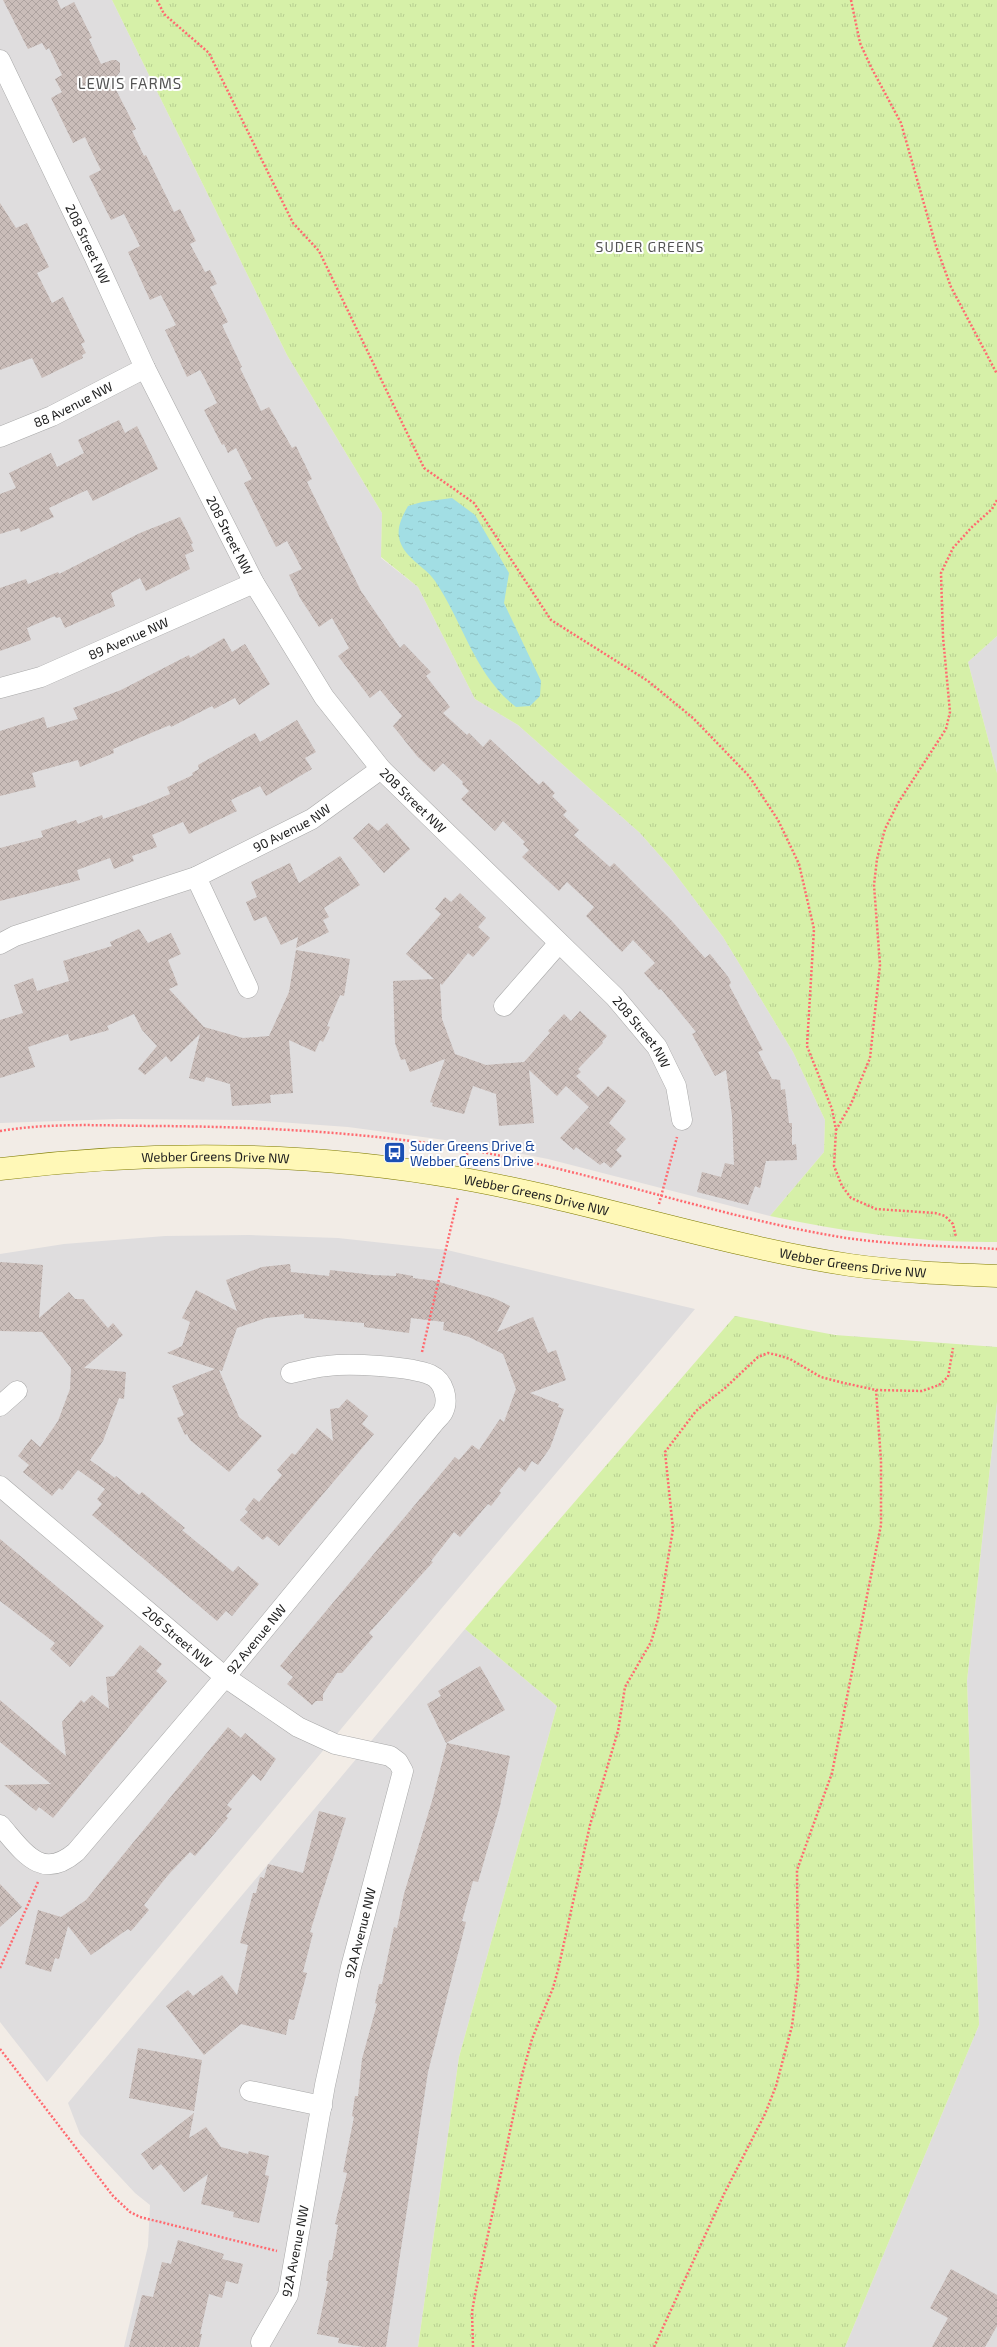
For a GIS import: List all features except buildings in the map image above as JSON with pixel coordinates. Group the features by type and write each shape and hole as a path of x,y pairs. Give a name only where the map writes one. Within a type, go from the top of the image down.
{"main road":[{"name":"Webber Greens Drive NW","path":"0,1169 50,1162 139,1156 197,1154 303,1158 462,1178 760,1248 851,1265 922,1273 997,1276"}],"street":[{"name":"208 Street NW","path":"0,60 94,256 145,368 254,583 324,697 381,769 615,997 657,1047 676,1086 682,1120"},
{"name":"88 Avenue NW","path":"0,437 52,416 145,368"},
{"name":"89 Avenue NW","path":"0,688 41,677 254,583"},
{"name":"90 Avenue NW","path":"0,944 15,936 196,877 312,819 381,769"},
{"path":"196,877 248,988"},
{"path":"504,1006 559,943"},
{"path":"291,1373 327,1366 366,1364 418,1372"},
{"name":"92 Avenue NW","path":"46,1865 62,1862 76,1852 225,1677 443,1412 446,1402 445,1392 439,1382 431,1375 418,1372"},
{"path":"0,1406 17,1391"},
{"name":"206 Street NW","path":"0,1486 225,1677 298,1727 335,1744 390,1756 398,1762"},
{"name":"92A Avenue NW","path":"261,2342 288,2295 322,2106 351,1967 402,1771 398,1762"},
{"path":"0,1825 32,1859 46,1865"},
{"path":"250,2091 322,2106"}],"path":[{"path":"157,0 164,14 209,53 293,223 319,251 424,468 474,503 551,620 648,681 693,718 748,776 778,820 799,864 814,929 807,1046 832,1109 836,1130 834,1166 842,1186 851,1198 876,1208 935,1213 944,1216 953,1224 956,1237"},
{"path":"851,0 860,43 901,123 936,246 951,287 997,374"},
{"path":"836,1130 858,1088 870,1058 880,965 874,885 877,859 885,829 898,802 946,729 950,712 942,622 940,573 953,548 972,527 992,510 997,500"},
{"path":"654,1223 682,1120"},
{"path":"418,1372 460,1190"},
{"path":"473,2347 472,2312 475,2295 522,2075 532,2039 553,1988 558,1970 589,1832 618,1731 625,1687 650,1642 656,1626 673,1529 665,1452 696,1411 725,1388 758,1357 768,1354 790,1359 821,1377 876,1390 922,1391 939,1385 948,1377 953,1348"},
{"path":"654,2347 724,2194 765,2114 776,2086 792,2026 798,1977 797,1870 832,1774 881,1525 881,1461 876,1390"},
{"path":"0,1968 46,1865"},
{"path":"0,2050 113,2196 130,2212 152,2221 296,2255"}],"shaded area":[{"path":"0,0 112,0 287,355 382,513 381,558 418,587 475,699 518,725 640,833 670,867 723,937 793,1052 825,1120 824,1152 770,1216 548,1159 460,1142 348,1127 251,1120 119,1119 0,1123"},
{"path":"997,636 997,773 968,662"},
{"path":"249,1235 338,1238 447,1250 695,1309 441,1609 47,2082 0,2022 0,1254 64,1244 165,1236"},
{"path":"997,1402 997,2347 845,2347 979,2025 967,1681"},
{"path":"465,1629 557,1706 459,2057 418,2347 124,2347 148,2246 150,2205 135,2193 80,2134 68,2103"}],"green space":[{"path":"112,0 997,0 997,636 968,662 997,773 997,1242 940,1241 854,1232 770,1216 824,1152 825,1120 793,1052 723,937 670,867 640,833 518,725 475,699 418,587 381,557 382,513 287,355"},
{"path":"735,1316 835,1335 997,1347 997,1402 967,1681 979,2025 845,2347 418,2347 459,2057 557,1706 465,1629"}],"water":[{"path":"452,498 475,515 509,573 504,603 541,681 540,696 530,706 516,707 502,694 490,679 471,648 445,597 435,581 409,556 401,544 399,529 402,517 408,506 422,502"}],"place":[{"name":"Suder Greens Drive & Webber Greens Drive","path":"395,1153"}],"district":[{"name":"LEWIS FARMS","path":"130,84"},
{"name":"SUDER GREENS","path":"650,247"}]}
